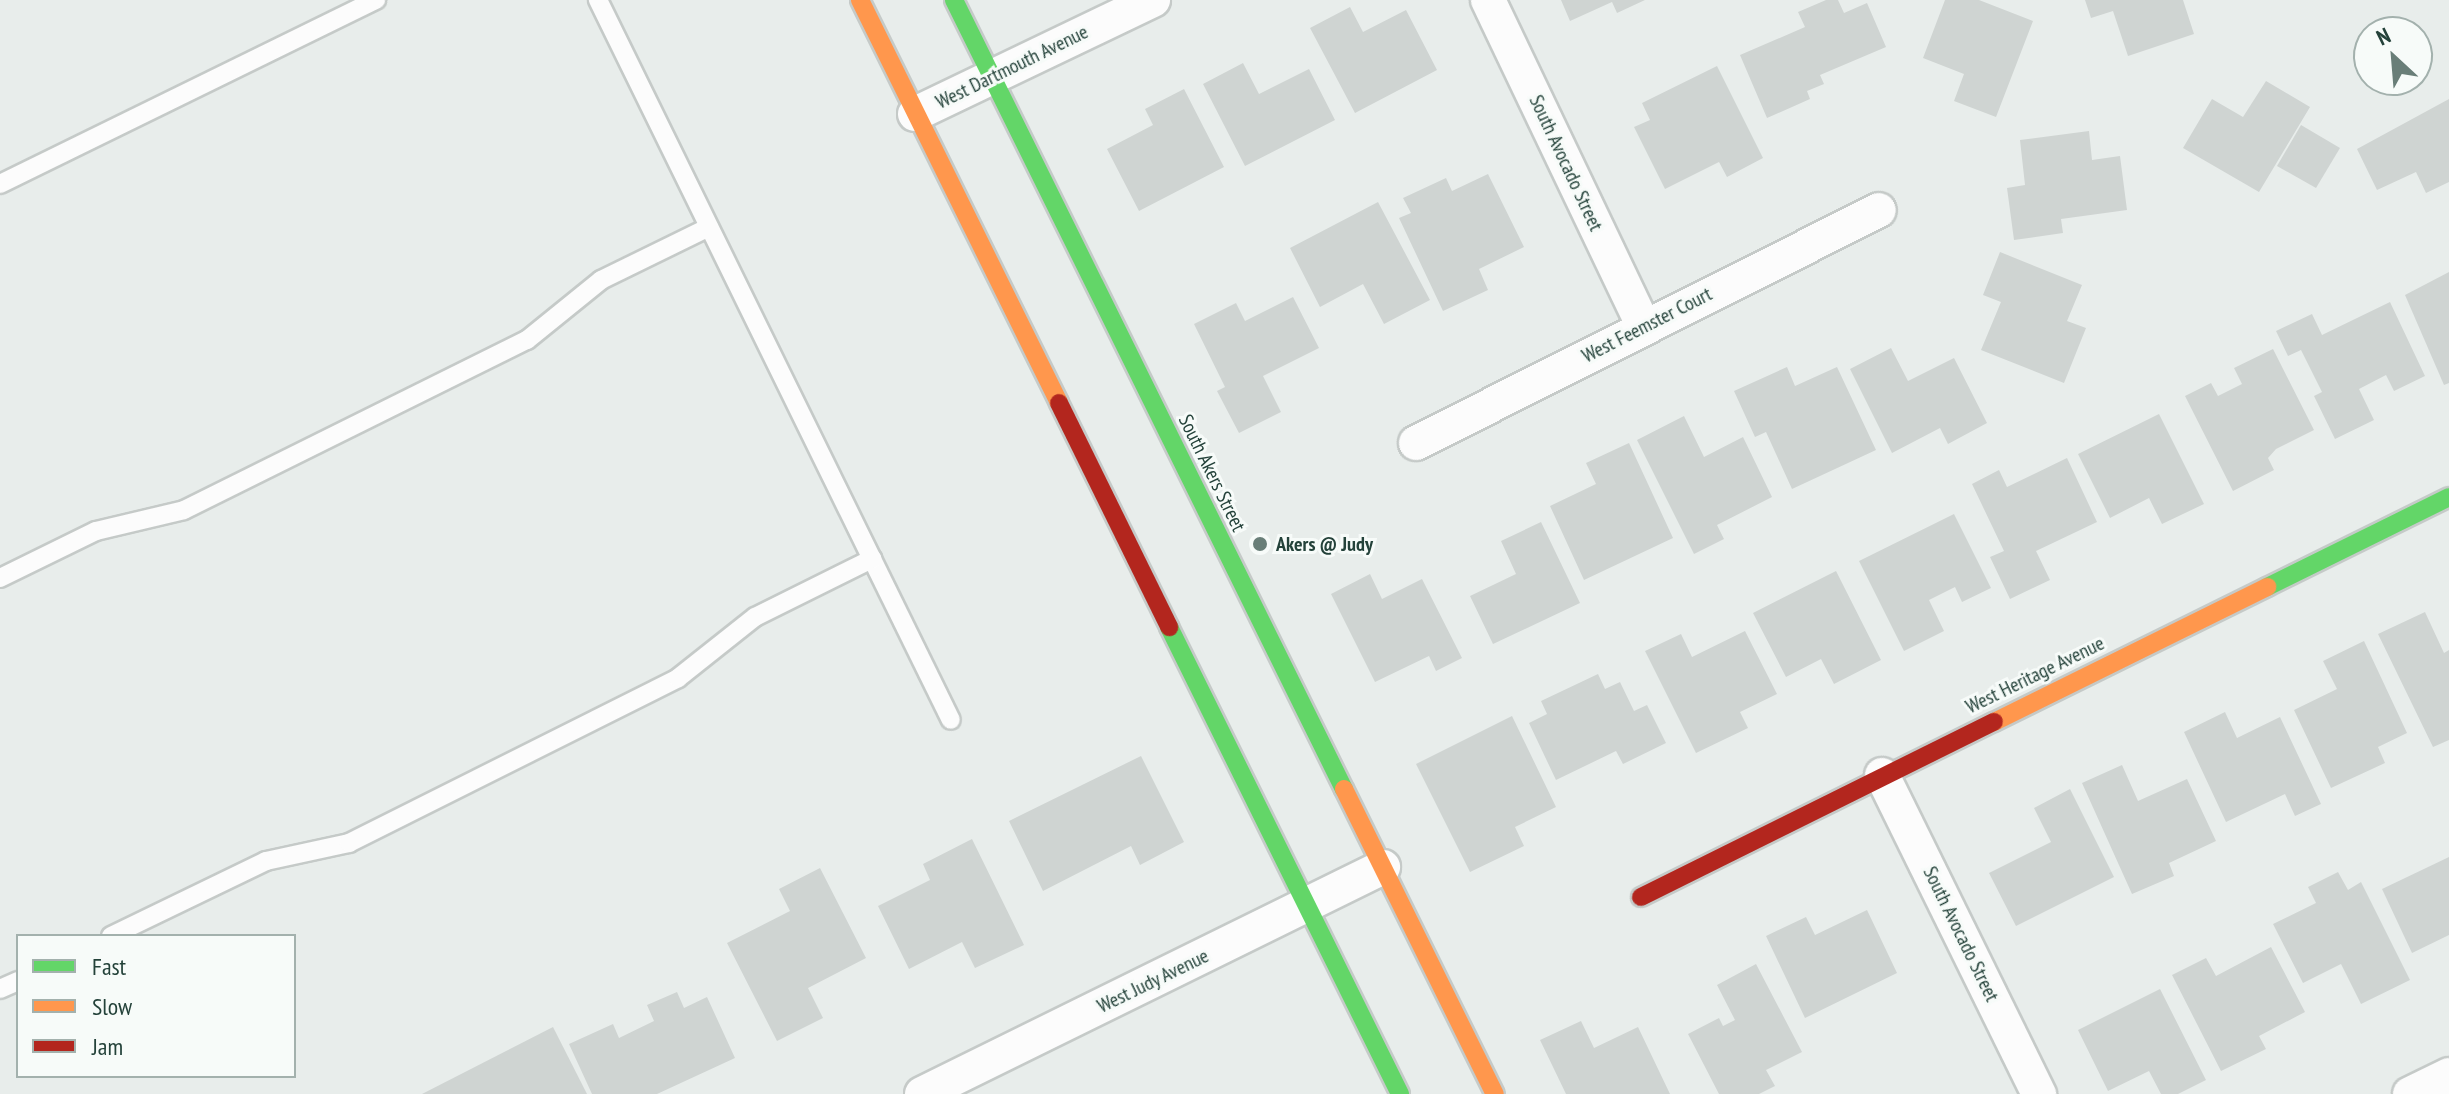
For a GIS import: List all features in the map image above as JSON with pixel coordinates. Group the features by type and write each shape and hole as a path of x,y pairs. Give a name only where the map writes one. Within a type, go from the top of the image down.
{"main road":[{"path":"860,0 1400,1094"},
{"name":"South Akers Street","path":"954,0 1495,1094"},
{"name":"West Heritage Avenue","path":"1641,897 1882,775 2449,497"}],"street":[{"name":"West Dartmouth Avenue","path":"915,114 1153,0"},
{"name":"South Avocado Street","path":"1488,0 1643,325"},
{"name":"West Feemster Court","path":"1416,443 1643,325 1879,210"},
{"name":"South Avocado Street","path":"1882,775 2039,1094"},
{"name":"West Judy Avenue","path":"922,1094 1383,867"},
{"path":"2410,1094 2449,1075"}],"lane":[{"path":"0,184 376,0"},
{"path":"598,0 951,720"},
{"path":"0,578 96,531 184,510 527,340 601,280 709,227"},
{"path":"115,934 266,861 349,843 678,678 755,617 872,559"}],"building":[{"path":"1561,0 1645,0 1617,13 1612,2 1570,21"},
{"path":"1826,0 1838,0 1844,13 1867,3 1886,47 1820,75 1824,84 1807,91 1810,99 1767,118 1740,55 1805,27 1798,12"},
{"path":"1945,0 1979,0 2033,21 1996,117 1954,101 1964,74 1923,58"},
{"path":"2085,0 2183,0 2194,34 2128,56 2113,11 2091,18"},
{"path":"1350,7 1363,32 1406,10 1437,70 1355,113 1310,28"},
{"path":"1243,63 1259,94 1309,69 1335,120 1245,166 1203,84"},
{"path":"1717,66 1763,158 1727,177 1719,162 1665,189 1634,127 1650,120 1642,103"},
{"path":"2266,81 2310,107 2259,192 2183,148 2212,99 2243,117"},
{"path":"1184,89 1224,167 1139,211 1107,149 1153,125 1145,109"},
{"path":"2449,99 2449,182 2426,193 2416,172 2377,190 2357,149"},
{"path":"2301,125 2340,148 2316,188 2277,166"},
{"path":"2089,131 2092,160 2120,156 2127,210 2061,219 2063,233 2014,240 2007,188 2025,185 2020,140"},
{"path":"1488,174 1524,247 1479,269 1488,290 1443,311 1399,218 1411,213 1403,198 1446,178 1452,191"},
{"path":"1378,202 1430,300 1384,324 1363,284 1320,307 1290,248"},
{"path":"2000,252 2082,285 2067,321 2086,328 2064,383 1981,350 2001,302 1983,295"},
{"path":"2449,272 2449,383 2444,385 2405,295"},
{"path":"1293,297 1319,348 1263,376 1281,412 1239,433 1217,391 1225,387 1194,324 1236,303 1245,321"},
{"path":"2390,302 2425,376 2394,391 2386,375 2359,389 2374,420 2335,439 2314,396 2322,392 2301,350 2288,356 2276,331 2312,314 2322,335"},
{"path":"1891,348 1908,381 1954,358 1987,423 1948,444 1940,428 1892,453 1850,369"},
{"path":"2273,349 2314,430 2276,449 2268,458 2274,470 2233,491 2185,396 2211,383 2218,396 2242,384 2234,368"},
{"path":"1787,367 1795,386 1837,367 1876,450 1792,489 1766,432 1755,437 1734,391"},
{"path":"2159,414 2204,504 2162,524 2149,498 2110,518 2078,454"},
{"path":"1684,416 1704,457 1743,437 1772,497 1717,525 1724,539 1694,554 1637,440"},
{"path":"1629,443 1673,538 1584,580 1550,506 1596,484 1586,463"},
{"path":"2067,458 2097,522 2036,551 2050,580 2010,599 1990,557 2004,551 1972,484 1999,470 2007,487"},
{"path":"1954,514 1991,588 1962,602 1955,587 1929,600 1944,631 1904,651 1859,561"},
{"path":"1541,522 1580,603 1493,644 1470,596 1516,574 1501,541"},
{"path":"1836,571 1881,660 1834,684 1821,659 1786,677 1753,613"},
{"path":"1370,574 1382,599 1422,579 1462,658 1436,671 1429,656 1375,682 1331,594"},
{"path":"2425,612 2444,653 2449,650 2449,740 2433,747 2378,634"},
{"path":"1745,631 1777,694 1740,712 1748,728 1696,753 1645,651 1681,634 1692,657"},
{"path":"2364,641 2407,733 2378,747 2385,763 2331,788 2294,710 2337,689 2323,661"},
{"path":"1598,674 1605,689 1620,682 1634,711 1647,705 1666,743 1623,764 1616,751 1556,780 1529,723 1547,714 1541,701"},
{"path":"2225,712 2237,738 2280,717 2321,804 2295,816 2285,794 2226,822 2184,732"},
{"path":"1512,716 1556,807 1515,827 1524,846 1470,872 1416,764"},
{"path":"1141,756 1184,842 1140,865 1131,846 1043,891 1009,821"},
{"path":"2122,765 2138,801 2187,779 2216,841 2169,863 2174,876 2132,894 2082,783"},
{"path":"2070,789 2114,877 2016,926 1989,873 2051,842 2034,808"},
{"path":"972,839 1024,945 975,968 962,942 909,969 878,906 930,880 923,864"},
{"path":"2449,857 2449,935 2412,953 2382,889"},
{"path":"820,868 866,958 808,988 823,1018 777,1041 727,943 790,911 779,889"},
{"path":"2338,872 2348,890 2361,882 2410,980 2361,1004 2341,964 2303,983 2273,924 2316,903 2308,887"},
{"path":"1867,910 1897,973 1805,1018 1766,936 1806,917 1815,935"},
{"path":"2271,947 2305,1012 2259,1036 2266,1049 2221,1071 2172,975 2206,958 2216,976"},
{"path":"1756,964 1802,1052 1766,1070 1775,1086 1759,1094 1719,1094 1688,1034 1719,1018 1723,1026 1735,1020 1717,985"},
{"path":"2160,989 2206,1080 2178,1094 2161,1094 2149,1071 2108,1091 2078,1030"},
{"path":"677,992 684,1008 707,997 735,1058 657,1094 592,1094 569,1044 613,1024 619,1038 654,1021 647,1005"},
{"path":"1581,1021 1594,1048 1638,1027 1670,1094 1566,1094 1540,1040"},
{"path":"553,1027 587,1094 422,1094"}],"traffic: fast":[{"path":"954,0 1344,789"},
{"path":"2267,587 2449,497"},
{"path":"1169,627 1400,1094"}],"traffic: slow":[{"path":"860,0 1059,403"},
{"path":"1994,722 2267,587"},
{"path":"1344,789 1495,1094"}],"traffic: jam":[{"path":"1059,403 1169,627"},
{"path":"1641,897 1994,722"}],"place":[{"name":"Akers @ Judy","path":"1260,544"}]}
